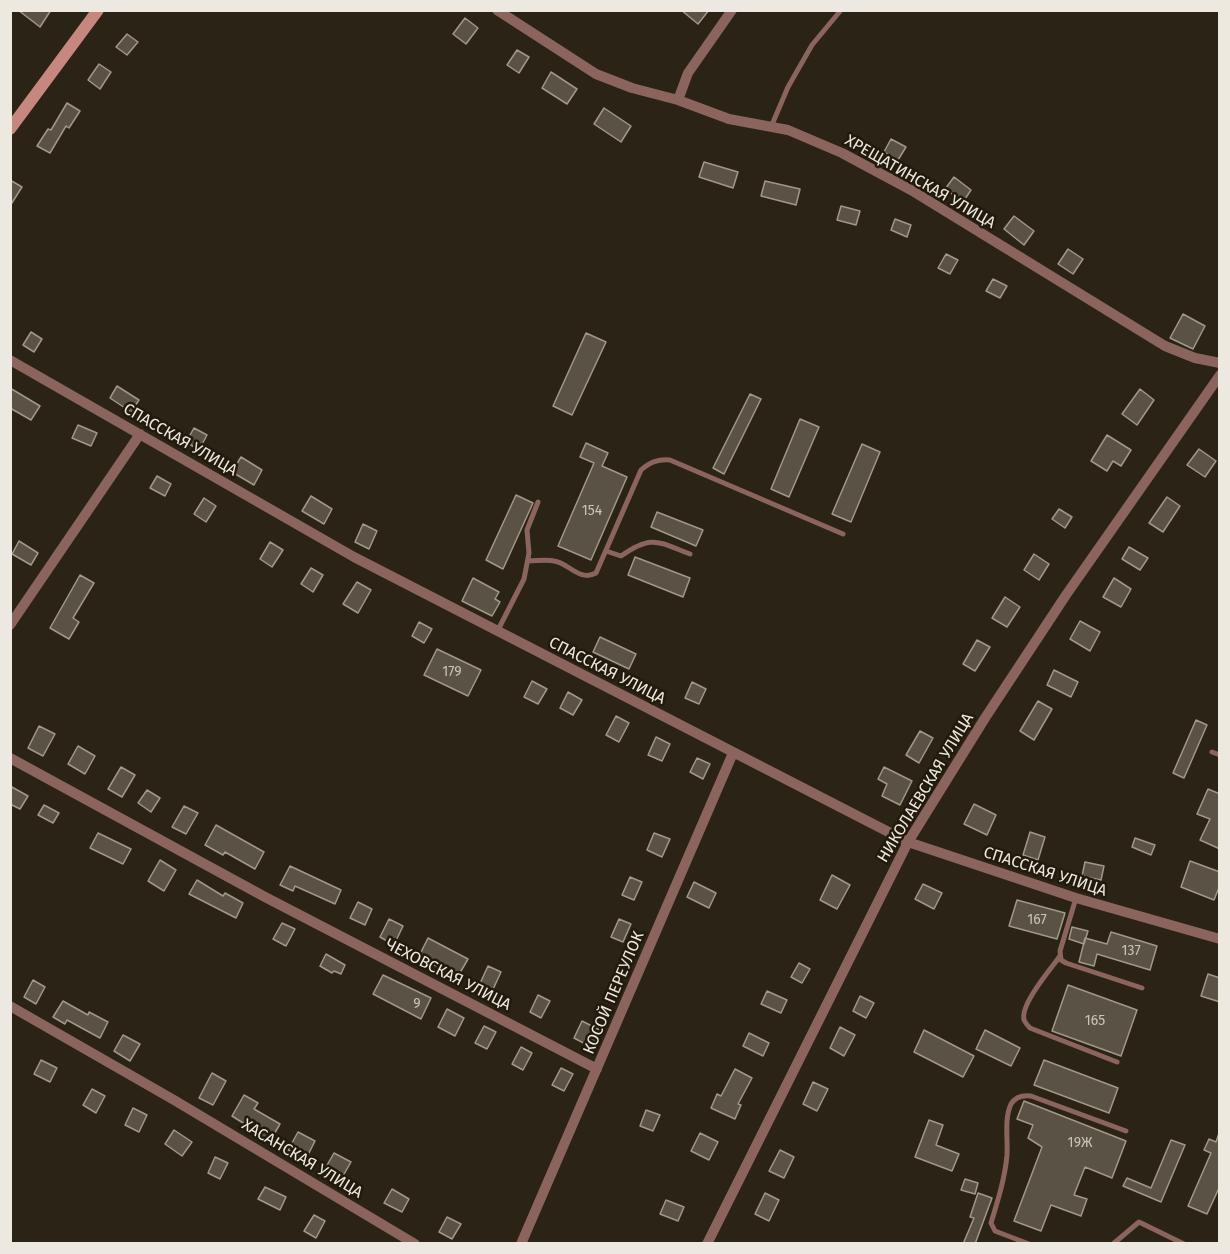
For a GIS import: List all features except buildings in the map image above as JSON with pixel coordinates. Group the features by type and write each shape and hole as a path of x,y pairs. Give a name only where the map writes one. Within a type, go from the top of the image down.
{"street":[{"path":"10,129 98,10"},
{"name":"ХРЕЩАТИНСКАЯ УЛИЦА","path":"497,10 596,74 729,119 788,130 842,153 911,190 1166,345 1195,358 1220,363"},
{"path":"678,100 688,73 732,10"},
{"name":"СПАССКАЯ УЛИЦА","path":"10,360 354,557 908,842 1076,898 1220,939"},
{"name":"НИКОЛАЕВСКАЯ УЛИЦА","path":"707,1244 908,842 985,718 1066,595 1220,375"},
{"path":"10,625 140,434"},
{"name":"КОСОЙ ПЕРЕУЛОК","path":"521,1244 733,753"},
{"name":"ЧЕХОВСКАЯ УЛИЦА","path":"10,759 265,897 597,1069"},
{"name":"ХАСАНСКАЯ УЛИЦА","path":"10,1006 174,1100 414,1244"}],"lane":[{"path":"771,127 788,87 812,45 841,10"},
{"path":"528,561 556,561 580,575 590,576 596,573 641,470 659,459 670,460 843,534"},
{"path":"498,632 524,579 528,561 527,530 538,502"},
{"path":"606,551 621,556 636,546 649,541 658,541 690,554"},
{"path":"1212,752 1220,755"},
{"path":"1076,898 1060,956 1028,1002 1024,1018 1030,1028 1117,1062"},
{"path":"1060,956 1061,960 1066,963 1142,988"},
{"path":"1029,1244 995,1231 991,1223 1003,1181 1007,1155 1008,1114 1015,1099 1022,1095 1031,1095 1126,1131"},
{"path":"1113,1244 1139,1222 1148,1224 1184,1244"}]}
